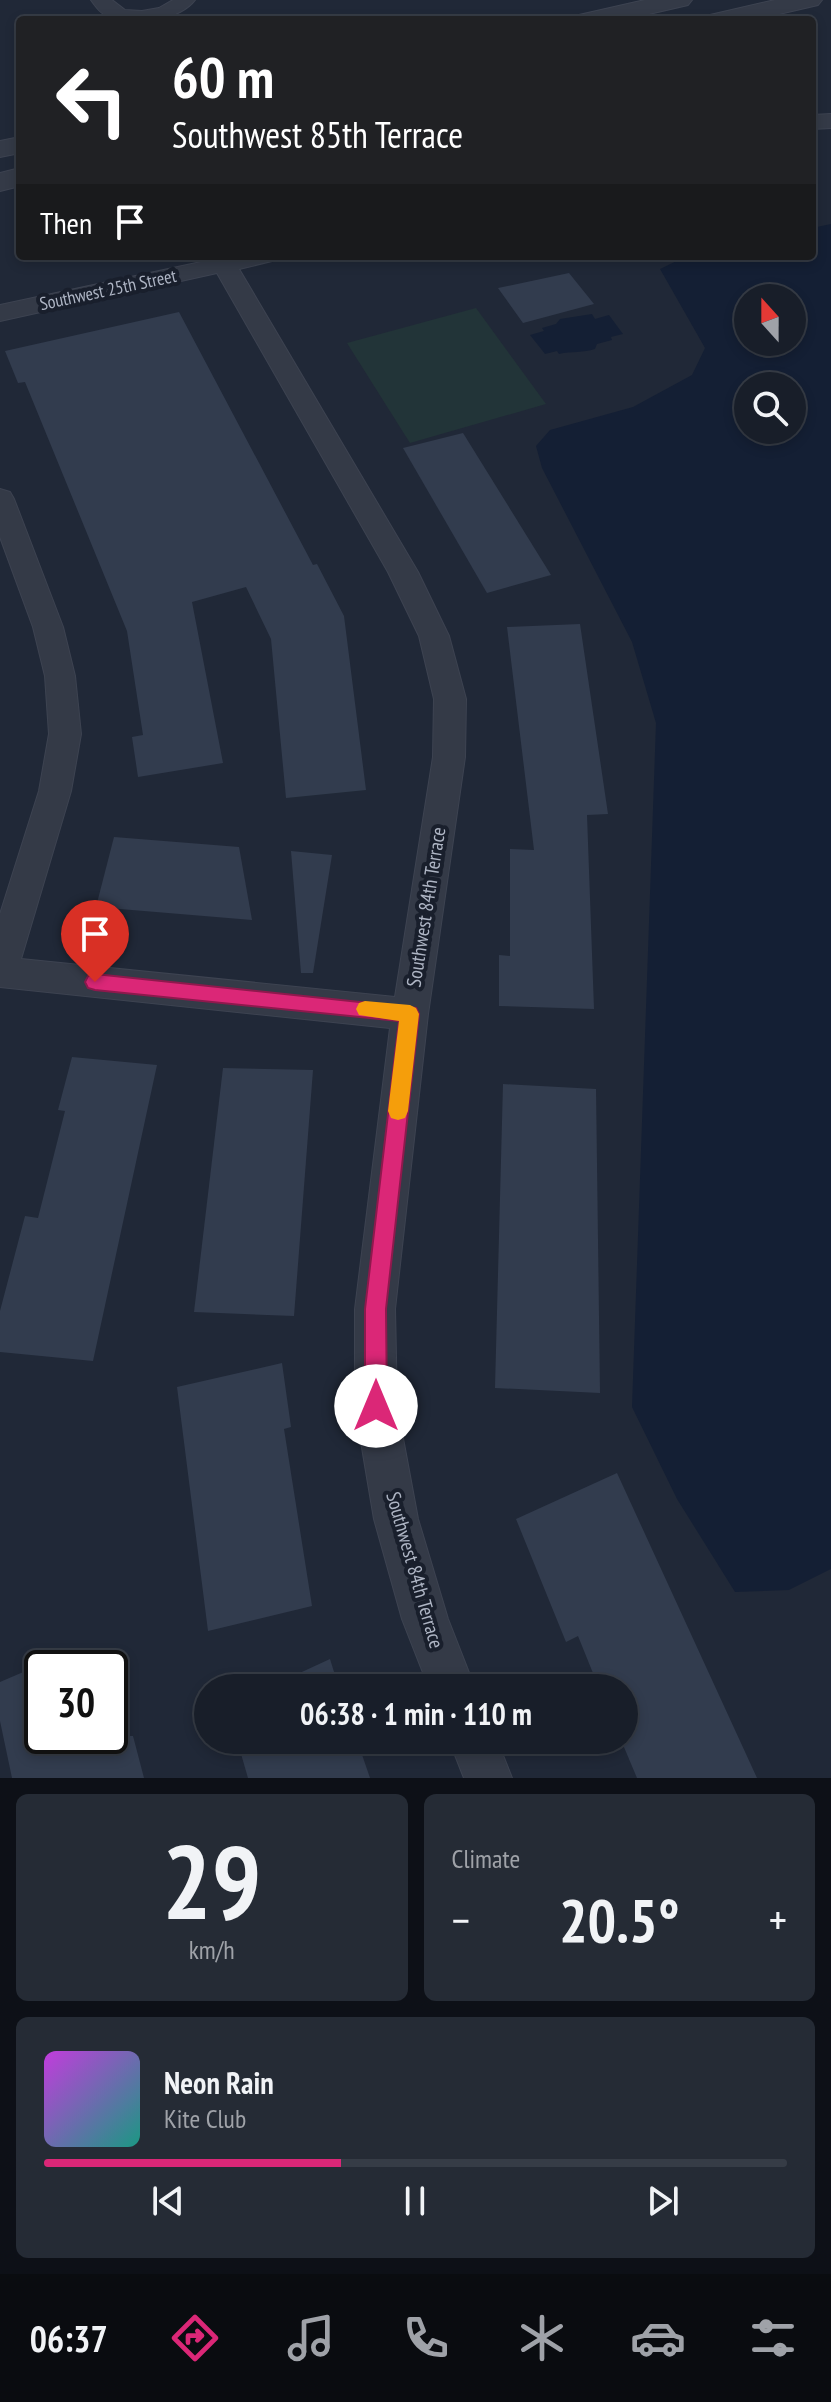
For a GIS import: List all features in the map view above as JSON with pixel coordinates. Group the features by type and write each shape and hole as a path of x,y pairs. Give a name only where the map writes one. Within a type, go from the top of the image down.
{"street":[{"path":"101,0 114,13 133,16"},
{"path":"146,16 166,13 185,0"},
{"path":"606,16 679,0"},
{"path":"737,16 809,0"},
{"name":"Southwest 25th Street","path":"0,313 248,260"},
{"name":"Southwest 84th Terrace","path":"225,266 403,572 434,636 450,699 449,757 410,1014 375,1309 376,1406 396,1519 425,1619 447,1674"},
{"path":"0,499 48,627 60,676 65,734 55,791 0,971 410,1014"},
{"path":"479,1754 488,1778"}],"shaded area":[{"path":"476,308 546,404 410,443 347,343"}],"water":[{"path":"831,224 831,1569 789,1590 735,1592 677,1499 632,1407 656,723 632,642 542,468 536,446 550,430 633,407 692,375 705,348 660,269 679,260 816,260 816,227"},
{"path":"592,314 595,319 609,315 623,334 597,344 595,349 559,354 557,351 545,354 530,335 544,331 542,328 556,324 560,319"}],"building":[{"path":"569,273 594,304 523,323 498,288"},
{"path":"179,312 313,565 317,564 344,616 366,790 286,798 271,639 246,587 192,602 223,763 138,777 132,737 143,735 127,631 25,382 18,383 5,351"},
{"path":"463,433 551,575 487,593 403,448"},
{"path":"580,624 608,814 587,815 594,1009 499,1006 499,955 510,956 510,849 534,850 507,627"},
{"path":"114,837 239,847 252,920 96,907"},
{"path":"291,851 332,855 313,973 301,973"},
{"path":"72,1057 157,1065 93,1361 0,1352 0,1311 25,1216 38,1218 65,1111 58,1110"},
{"path":"223,1068 313,1070 294,1316 194,1312"},
{"path":"503,1084 596,1089 600,1393 495,1388"},
{"path":"282,1363 291,1427 284,1429 312,1606 208,1631 177,1387"},
{"path":"617,1473 757,1778 637,1778 627,1754 638,1754 638,1674 593,1674 578,1636 566,1642 516,1519"},
{"path":"330,1659 335,1674 297,1674"},
{"path":"24,1672 24,1754 128,1754 128,1736 133,1736 144,1778 12,1778 0,1721 0,1682"},
{"path":"241,1754 362,1754 370,1778 248,1778"}],"slow traffic":[{"path":"365,1009 410,1014 398,1111"}],"route":[{"path":"95,982 410,1014 375,1309 376,1406"}]}
